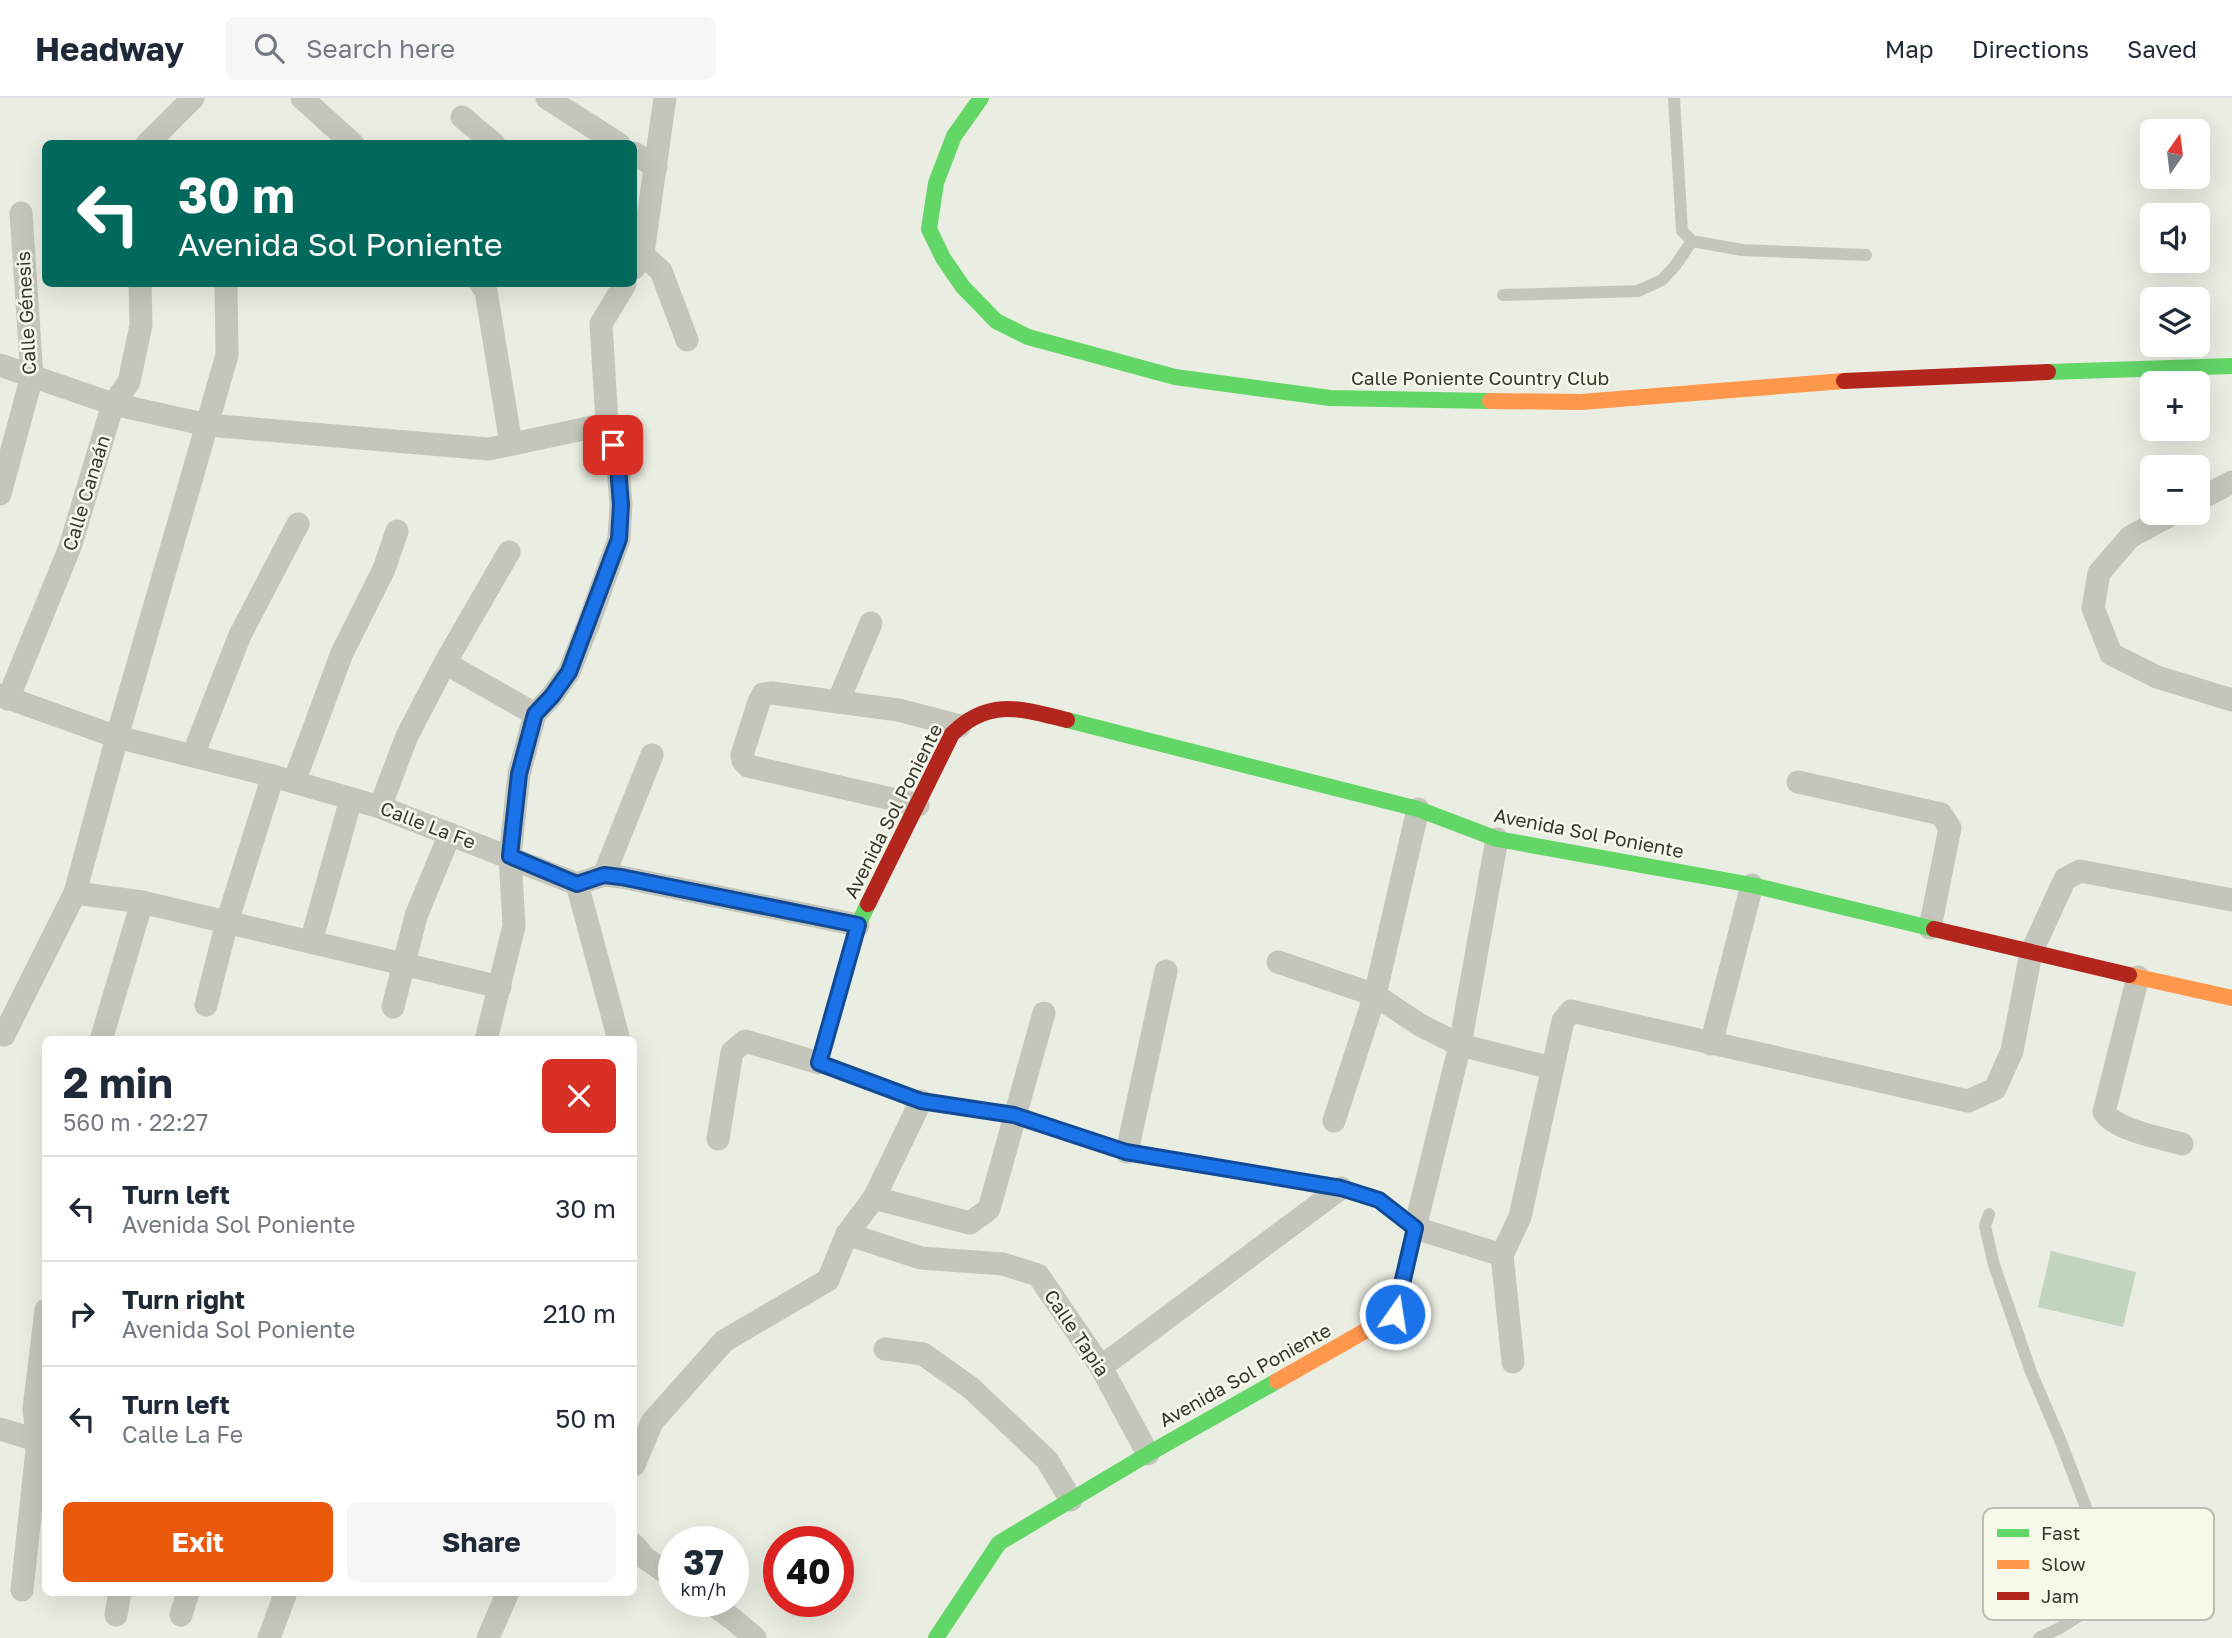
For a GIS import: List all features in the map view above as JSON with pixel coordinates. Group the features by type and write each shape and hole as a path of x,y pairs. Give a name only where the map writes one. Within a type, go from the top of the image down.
{"street":[{"path":"151,140 193,98"},
{"path":"302,98 349,140"},
{"path":"547,98 613,140"},
{"path":"637,252 656,167 665,98"},
{"name":"Calle Poniente Country Club","path":"981,98 954,136 936,183 929,229 943,258 963,287 996,321 1028,337 1175,377 1330,398 1581,402 1879,377 2232,366"},
{"path":"462,117 489,140"},
{"path":"637,155 656,167"},
{"name":"Calle Génesis","path":"0,494 32,376 21,213"},
{"path":"637,257 661,271 687,340"},
{"name":"Calle Canaán","path":"4,697 70,547 113,404 129,382 141,325 140,287"},
{"path":"4,1035 75,893 227,355 226,287"},
{"path":"483,287 486,291 511,444"},
{"path":"487,1036 514,926 510,856 519,774 535,714 569,672 619,539 621,505 618,467 607,424 601,324 623,287"},
{"path":"0,365 113,404 208,425 489,449 607,424"},
{"path":"2210,494 2232,482"},
{"path":"193,755 240,635 298,524"},
{"path":"2152,525 2130,537 2099,573 2093,608 2111,654 2157,677 2232,700"},
{"path":"206,1005 227,922 284,779 384,569 397,531"},
{"path":"380,807 407,736 445,663 509,552"},
{"path":"838,702 871,623"},
{"path":"445,663 535,714"},
{"path":"918,805 748,766 742,755 763,694 898,710 960,726"},
{"name":"Calle La Fe","path":"4,697 117,737 284,779 380,807 577,884"},
{"name":"Avenida Sol Poniente","path":"819,1063 858,925 953,734 967,719 988,710 1015,707 1418,809 1497,839 1752,885 2031,953 2232,998"},
{"path":"604,875 652,755"},
{"path":"1798,782 1941,814 1950,828 1930,928"},
{"path":"312,942 351,799"},
{"path":"1334,1121 1376,995 1418,809"},
{"path":"393,1007 416,916 450,834"},
{"path":"1415,1228 1460,1045 1497,839"},
{"path":"1513,1362 1502,1255 1520,1217 1563,1021 1571,1011 1968,1101 1995,1089 2011,1051 2031,953 2065,879 2080,871 2232,900"},
{"path":"617,1036 577,884 604,875 858,925"},
{"path":"1711,1044 1752,885"},
{"path":"75,893 142,902 500,987"},
{"path":"102,1036 142,902"},
{"path":"1278,962 1376,995 1420,1025 1460,1045 1552,1068"},
{"path":"1126,1152 1166,971"},
{"path":"2138,977 2104,1112 2109,1119 2121,1126 2182,1144"},
{"path":"874,1198 970,1223 989,1209 1044,1013"},
{"path":"718,1139 732,1052 745,1041 819,1063 921,1101 1014,1115 1126,1152 1341,1188 1379,1200 1415,1228 1502,1255"},
{"path":"637,1458 652,1423 724,1341 828,1279 847,1234 874,1198 921,1101"},
{"path":"1101,1367 1341,1188"},
{"name":"Avenida Sol Poniente","path":"946,1633 999,1543 1147,1454 1395,1314 1415,1228"},
{"name":"Calle Tapia","path":"847,1234 921,1258 1003,1264 1038,1275 1101,1367 1147,1454"},
{"path":"22,1590 42,1442 34,1409 42,1343"},
{"path":"885,1349 923,1354 971,1388 1046,1460 1071,1500"},
{"path":"0,1429 42,1442"},
{"path":"637,1549 658,1567"},
{"path":"181,1615 187,1596"},
{"path":"269,1638 285,1596"},
{"path":"488,1638 506,1596"},
{"path":"731,1629 755,1638"}],"lane":[{"path":"1674,98 1682,231 1692,241 1742,250 1866,255"},
{"path":"1503,295 1638,291 1662,280 1675,267 1692,241"},
{"path":"1989,1214 1984,1226 1994,1265 2031,1372 2085,1508"},
{"path":"2039,1638 2073,1620"}],"green space":[{"path":"2051,1251 2136,1272 2123,1327 2038,1307"}],"traffic: fast":[{"path":"981,98 954,136 936,183 929,229 943,258 963,287 996,321 1028,337 1175,377 1330,398 1490,401"},
{"path":"2048,372 2232,366"},
{"path":"1067,720 1418,809 1497,839 1752,885 1934,929"},
{"path":"868,904 858,925 819,1063 921,1101 1014,1115 1127,1152 1341,1188 1377,1199"},
{"path":"936,1638 999,1543 1277,1381"}],"traffic: slow":[{"path":"1490,401 1581,402 1844,381"},
{"path":"2129,975 2232,998"},
{"path":"1277,1381 1395,1314 1415,1228 1377,1199"}],"traffic: jam":[{"path":"1844,381 2048,372"},
{"path":"868,904 952,734 966,722 993,710 1021,710 1067,720"},
{"path":"1934,929 2129,975"}],"route":[{"path":"613,445 621,505 619,539 569,672 535,714 519,774 510,856 577,884 604,875 621,877 858,925 819,1063 921,1101 1014,1115 1126,1152 1341,1188 1379,1200 1415,1228 1395,1314"}]}
